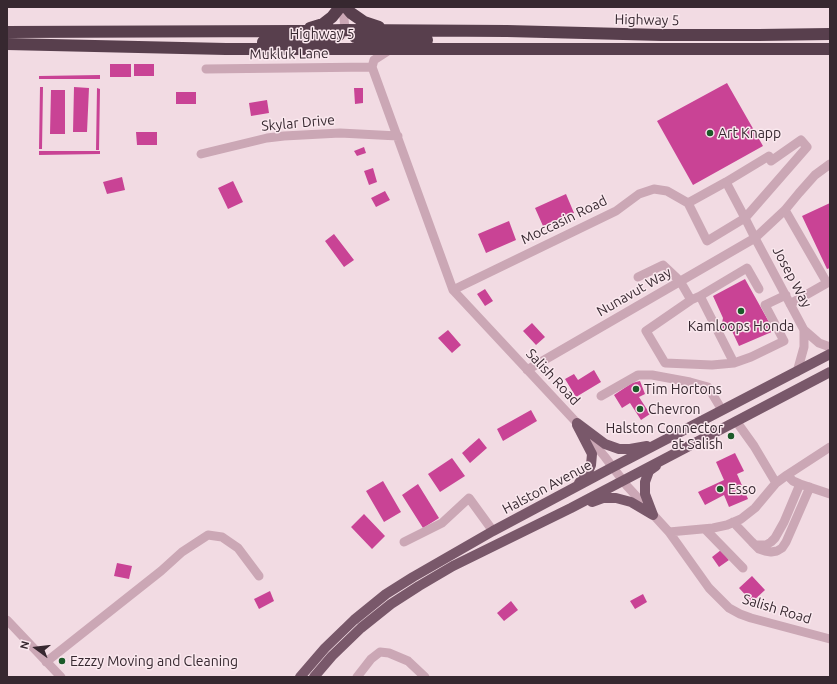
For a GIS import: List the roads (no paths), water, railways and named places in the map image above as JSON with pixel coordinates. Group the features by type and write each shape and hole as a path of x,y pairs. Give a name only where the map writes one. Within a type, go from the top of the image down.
{"highway":[{"path":"297,31 313,28 322,24 343,7 364,22 392,31"},
{"path":"226,49 252,43 280,40 335,38 345,30 351,36 360,38 504,42 516,48"},
{"name":"Highway 5","path":"7,32 345,30 507,31 662,35 830,34"},
{"name":"Highway 5","path":"7,44 226,49 830,49"}],"main road":[{"name":"Halston Avenue","path":"300,677 325,648 354,620 386,594 413,577 493,531 830,354"},
{"name":"Halston Avenue","path":"314,677 332,656 361,628 397,600 419,586 454,566 571,508 830,372"},
{"path":"577,423 605,444 619,448 630,449 656,445"},
{"path":"576,487 588,472 591,465 592,454 577,423"},
{"path":"653,515 645,494 646,482 649,471 668,457"},
{"path":"571,508 603,498 616,498 631,502 653,515"}],"street":[{"path":"343,7 345,30"},
{"path":"372,67 374,60 391,48"},
{"name":"Mukluk Lane","path":"206,69 372,67"},
{"name":"Salish Road","path":"372,67 453,290 577,423 623,481 669,532 710,588 729,608 751,618 830,639"},
{"name":"Skylar Drive","path":"201,154 267,138 284,136 340,133 398,136"},
{"path":"801,140 808,147 745,218 707,241 688,203 726,182 768,156 771,161 801,140"},
{"name":"Nunavut Way","path":"527,370 755,238 785,210 815,175 830,164"},
{"name":"Josep Way","path":"726,182 804,330 819,343 830,347"},
{"name":"Moccasin Road","path":"453,290 616,211 639,194 654,189 667,191 688,203"},
{"path":"785,210 827,283 790,304"},
{"path":"638,277 663,265 695,298 734,363"},
{"path":"759,288 747,268 695,298 646,331 665,363 712,365 734,363 751,357 784,341 766,305 786,295"},
{"name":"Josep Way","path":"797,372 804,347 804,330"},
{"path":"602,396 638,375 652,376 708,387 722,410"},
{"path":"736,421 754,446 776,483"},
{"path":"669,532 713,528 741,519 755,508 776,483 830,447"},
{"path":"787,475 800,484 830,494"},
{"path":"755,545 766,545 775,538 784,522 800,484"},
{"path":"733,522 759,549 771,552 777,551 782,548 786,542 810,487"},
{"path":"404,542 442,524 469,498 493,531"},
{"path":"705,529 743,568"},
{"path":"46,662 161,571 182,552 208,535 222,537 238,548 259,576"},
{"path":"7,620 61,677"},
{"path":"357,677 371,659 380,652 389,653 408,662 425,677"}],"place":[{"name":"Art Knapp","path":"710,133"},
{"name":"Kamloops Honda","path":"741,311"},
{"name":"Tim Hortons","path":"636,389"},
{"name":"Chevron","path":"640,409"},
{"name":"Halston Connector at Salish","path":"731,436"},
{"name":"Esso","path":"720,489"},
{"name":"Ezzzy Moving and Cleaning","path":"62,661"}]}
